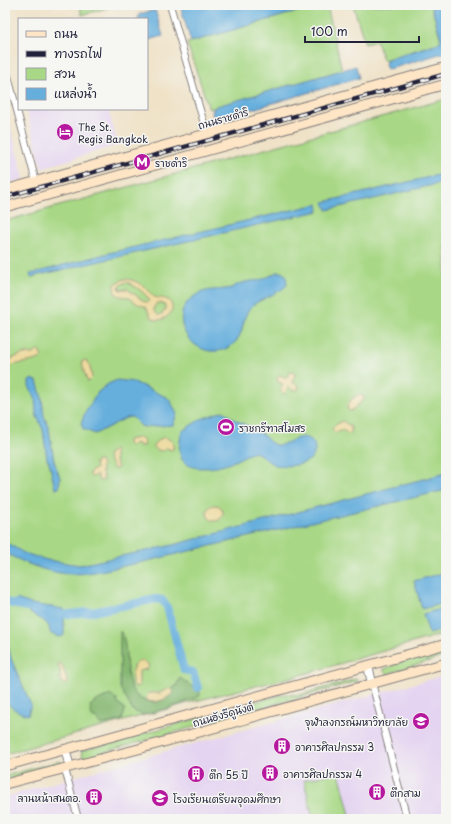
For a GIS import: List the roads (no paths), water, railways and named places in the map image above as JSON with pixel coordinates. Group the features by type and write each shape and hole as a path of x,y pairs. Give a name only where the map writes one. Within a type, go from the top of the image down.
{"main road":[{"name":"ถนนราชดำริ","path":"5,190 446,67"},
{"path":"5,207 446,84"},
{"path":"369,89 373,104"},
{"path":"36,182 40,197"},
{"name":"ถนนอังรีดูนังต์","path":"5,766 446,644"},
{"name":"ถนนอังรีดูนังต์","path":"5,784 68,768 446,663"}],"street":[{"path":"170,5 207,134"},
{"path":"5,65 36,182"},
{"path":"368,666 407,819"},
{"path":"65,749 78,819"}],"water":[{"path":"180,5 320,5 191,42"},
{"path":"431,5 439,5 446,29 446,52 387,69 385,65 386,60 439,43 441,39"},
{"path":"155,10 163,36 149,40 148,18 138,18 139,14"},
{"path":"356,66 359,78 218,119 212,114 213,109 217,106"},
{"path":"446,173 446,182 327,210 324,202"},
{"path":"318,204 319,211 31,277 30,274 109,253"},
{"path":"277,272 281,272 286,275 287,285 278,292 256,303 249,309 246,314 242,331 232,345 225,349 213,351 203,349 193,343 186,335 182,325 182,314 186,304 196,295 204,291 227,289 241,283 260,280"},
{"path":"32,379 37,381 42,398 44,416 49,428 54,461 60,478 59,488 55,489 47,459 43,430 36,414 35,398 29,386 29,381"},
{"path":"117,380 134,382 170,400 177,414 173,425 144,427 132,417 126,418 95,434 83,429 81,423 85,413 98,392 108,384"},
{"path":"223,411 236,420 251,427 276,445 284,444 302,437 307,438 314,444 314,455 305,462 287,466 270,463 255,452 220,466 202,468 188,465 181,457 180,438 182,431 201,419"},
{"path":"446,473 446,490 97,572 63,574 29,564 5,553 5,542 24,553 47,560 80,565 173,545"},
{"path":"446,572 446,603 422,609 414,581"},
{"path":"16,599 31,604 64,609 64,635 61,637 51,634 49,626 46,622 28,611 26,608 14,606"},
{"path":"446,607 446,629 429,634 423,614"},
{"path":"5,636 12,661 31,705 28,715 14,709 5,698"}],"waterway":[{"path":"54,614 61,615 97,611 156,599 162,600 167,607 184,670 193,672 198,688"},
{"path":"5,602 26,607"}],"railway":[{"path":"5,197 446,74"}],"place":[{"name":"The St. Regis Bangkok","path":"65,132"},
{"name":"ราชดำริ","path":"142,162"},
{"name":"ราชกรีฑาสโมสร","path":"226,427"},
{"name":"จุฬาลงกรณ์มหาวิทยาลัย","path":"421,721"},
{"name":"อาคารศิลปกรรม 3","path":"282,746"},
{"name":"อาคารศิลปกรรม 4","path":"270,773"},
{"name":"ตึก 55 ปี","path":"196,774"},
{"name":"ตึกสาม","path":"377,792"},
{"name":"ลานหน้าสนตอ.","path":"94,797"},
{"name":"โรงเรียนเตรียมอุดมศึกษา","path":"160,798"}]}
